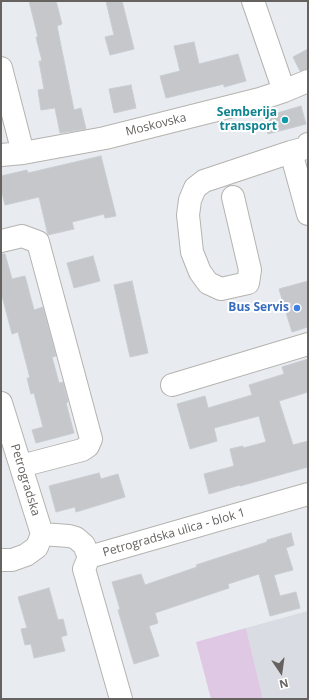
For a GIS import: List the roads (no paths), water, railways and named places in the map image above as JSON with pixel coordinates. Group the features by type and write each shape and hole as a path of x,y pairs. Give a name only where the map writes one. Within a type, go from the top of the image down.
{"street":[{"path":"253,1 284,91"},
{"path":"1,68 23,153"},
{"name":"Moskovska","path":"1,155 23,153 105,138 260,99 308,81"},
{"path":"233,197 250,270 248,283 221,289 208,282 200,272 192,252 188,215 190,200 195,188 204,181 300,148 308,214"},
{"path":"1,241 22,236 38,242 91,439 88,446 82,450 21,466"},
{"path":"172,385 308,344"},
{"name":"Petrogradska","path":"1,403 42,534"},
{"name":"Petrogradska ulica - blok 1","path":"121,699 84,569 89,557 308,494"},
{"path":"1,560 12,560 26,555 37,547 42,534 76,538 84,545 89,557"}],"place":[{"name":"Semberija transport","path":"285,120"},
{"name":"Bus Servis","path":"297,308"}]}
